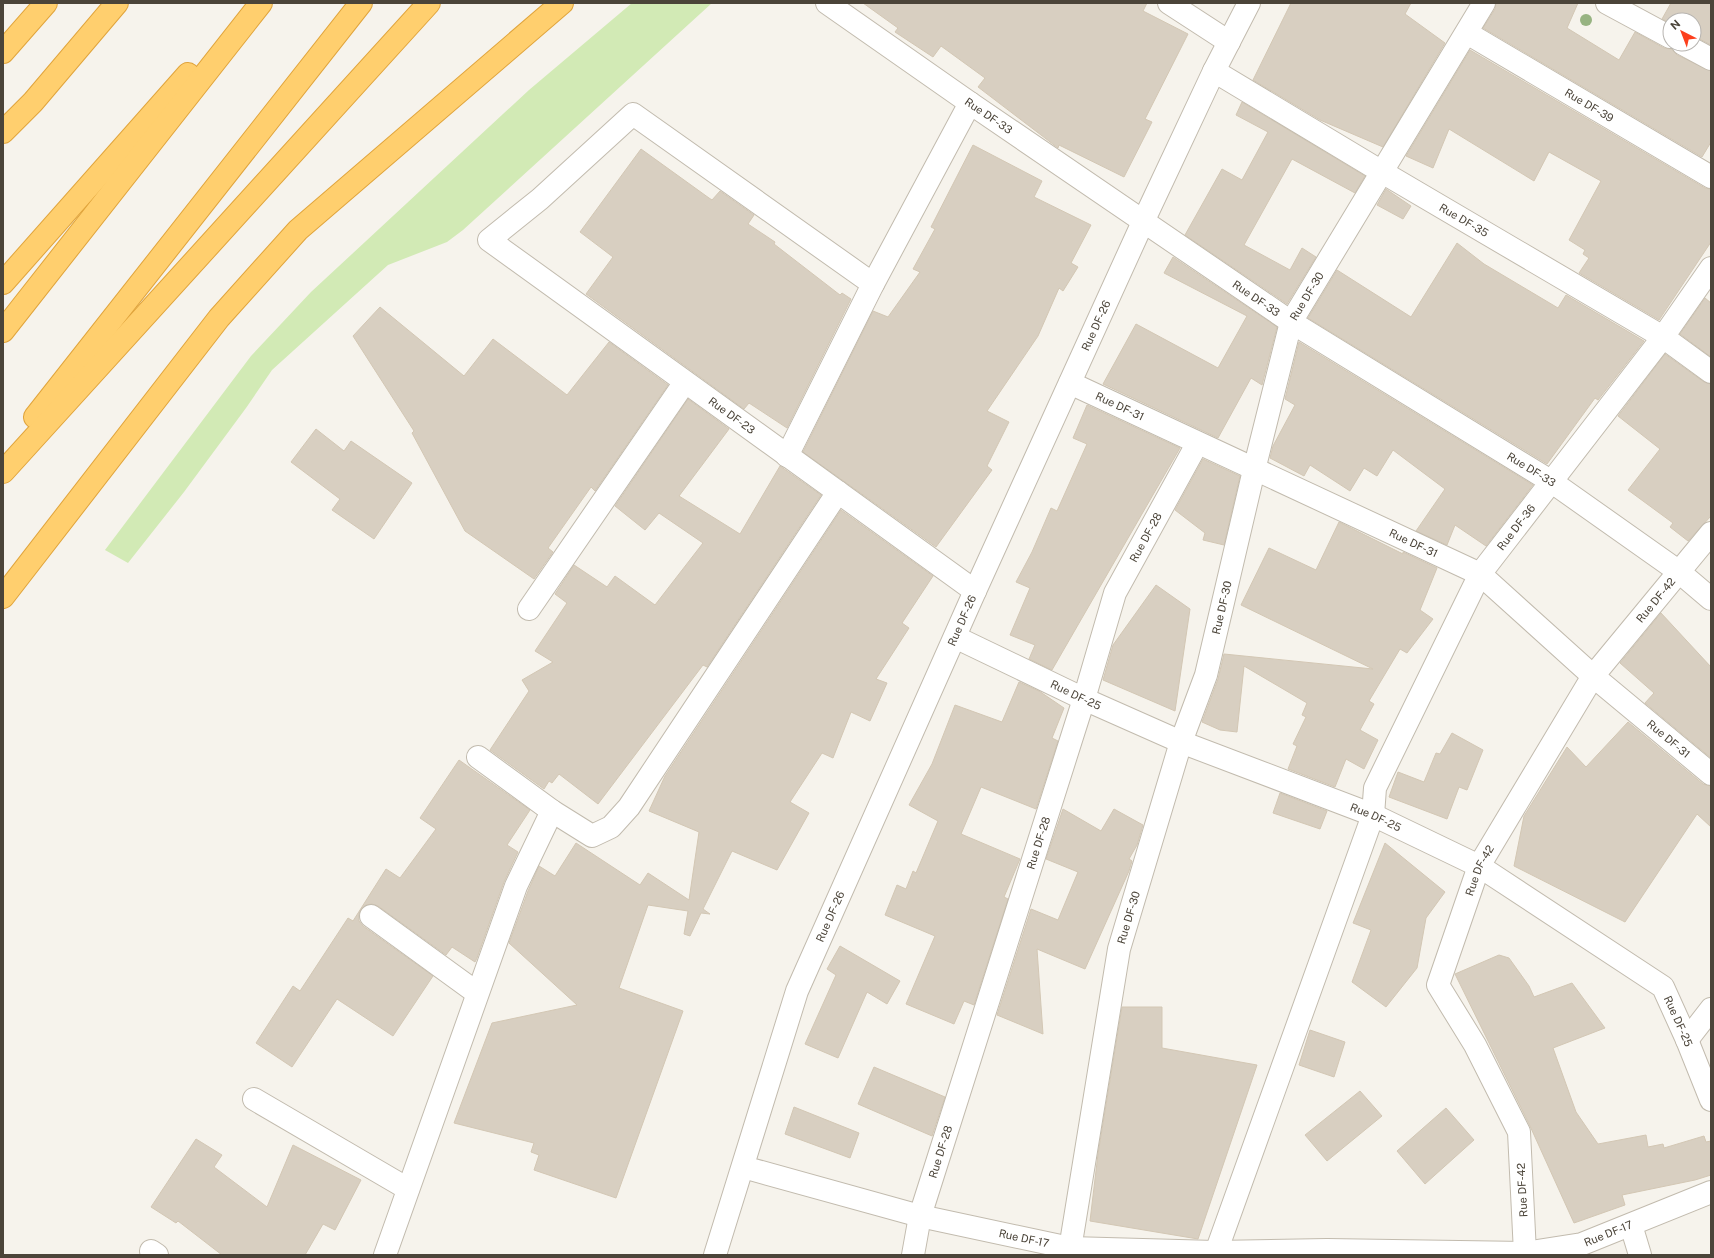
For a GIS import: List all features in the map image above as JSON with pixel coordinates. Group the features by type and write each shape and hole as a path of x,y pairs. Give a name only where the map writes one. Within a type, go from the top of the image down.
{"highway":[{"path":"3,52 46,3"},
{"path":"3,132 33,102 117,3"},
{"path":"3,283 251,3"},
{"path":"3,331 261,3"},
{"path":"3,458 361,3"},
{"path":"3,472 429,3"},
{"path":"3,597 219,318 298,230 562,3"}],"street":[{"name":"Rue DF-33","path":"827,3 970,103 1291,322 1552,482 1678,571 1711,599"},
{"path":"1169,3 1229,42"},
{"name":"Rue DF-26","path":"715,1255 797,991 1070,383 1214,71 1249,3"},
{"name":"Rue DF-30","path":"1070,1252 1119,949 1181,742 1206,675 1254,470 1291,322 1484,3"},
{"path":"1607,3 1662,33"},
{"name":"Rue DF-39","path":"1467,33 1711,177"},
{"path":"1698,52 1711,59"},
{"name":"Rue DF-35","path":"1214,71 1382,172 1663,337 1711,372"},
{"path":"788,456 873,284 970,103"},
{"name":"Rue DF-23","path":"873,284 633,114 540,199 489,240 975,592"},
{"name":"Rue DF-36","path":"1215,1254 1373,815 1375,788 1480,574 1663,337 1711,268"},
{"path":"529,609 685,382"},
{"name":"Rue DF-31","path":"1070,383 1197,444 1480,574 1593,676 1711,774"},
{"name":"Rue DF-28","path":"914,1255 920,1216 1084,699 1115,593 1197,444"},
{"path":"478,757 552,811 592,836 611,828 629,807 838,492"},
{"name":"Rue DF-42","path":"1525,1253 1519,1132 1475,1046 1438,985 1479,866 1593,676 1678,571 1711,533"},
{"name":"Rue DF-25","path":"955,637 1084,699 1181,742 1373,815 1479,866 1663,987 1687,1040 1711,1100"},
{"path":"385,1255 516,886 552,811"},
{"path":"370,916 477,993"},
{"path":"1687,1040 1711,1009"},
{"path":"254,1099 408,1189"},
{"name":"Rue DF-17","path":"743,1167 920,1216 1070,1252 1215,1254 1525,1253 1582,1244 1711,1192"},
{"path":"1631,1225 1640,1255"}],"green space":[{"path":"632,3 712,3 463,230 447,242 388,265 272,370 184,492 128,563 105,550 251,356 311,292 529,90"}],"building":[{"path":"863,3 1147,3 1143,11 1188,34 1145,119 1152,122 1124,177 1059,145 1058,148 978,87 985,78 941,46 933,57 895,32 898,28"},
{"path":"1291,3 1411,3 1405,14 1445,43 1383,147 1320,120 1253,80"},
{"path":"1496,3 1578,3 1567,28 1619,60 1635,32 1662,47 1662,52 1674,52 1677,55 1711,71 1711,142 1702,157 1483,28 1495,9"},
{"path":"1671,3 1711,3 1711,45 1702,40 1702,12 1666,12"},
{"path":"1470,50 1705,188 1711,189 1711,242 1659,320 1579,273 1589,258 1583,254 1585,250 1569,240 1601,181 1549,152 1534,181 1449,129 1433,168 1406,156"},
{"path":"1242,102 1365,176 1355,193 1292,159 1244,245 1290,270 1302,248 1316,257 1287,304 1185,235 1222,169 1242,180 1268,132 1236,115"},
{"path":"973,145 1042,181 1034,197 1091,225 1071,263 1078,267 1063,291 1059,288 1038,336 987,411 1009,422 987,466 992,470 936,547 803,452 873,311 888,317 920,272 913,269 935,229 931,227"},
{"path":"641,149 712,200 720,191 754,215 748,224 775,242 774,244 840,295 842,293 851,299 787,428 749,403 744,409 586,294 613,257 580,232"},
{"path":"1386,189 1411,206 1403,219 1377,205"},
{"path":"1457,243 1484,264 1558,308 1566,295 1644,341 1598,400 1595,398 1547,464 1308,318 1337,270 1411,317"},
{"path":"1173,257 1277,327 1262,385 1251,378 1218,438 1103,384 1136,324 1218,368 1247,316 1164,273"},
{"path":"1705,298 1711,303 1711,357 1680,334"},
{"path":"380,307 464,376 493,339 567,395 609,342 668,385 595,491 591,487 548,548 553,552 534,579 465,531 412,433 414,431 353,336"},
{"path":"1299,342 1533,485 1486,546 1455,525 1447,545 1416,531 1445,489 1393,450 1377,476 1364,468 1350,491 1310,465 1304,476 1270,458 1273,446 1295,405 1285,399"},
{"path":"1665,354 1704,382 1711,384 1711,516 1688,541 1670,527 1673,523 1628,490 1660,449 1618,416"},
{"path":"688,399 729,429 679,496 740,534 780,466 821,495 707,667 703,665 598,804 559,774 552,783 549,781 544,789 490,750 529,691 522,680 553,662 535,651 567,603 555,594 574,565 607,587 615,576 655,605 703,543 659,513 645,530 615,506"},
{"path":"1087,405 1180,448 1052,670 1029,659 1035,645 1010,635 1030,588 1016,582 1032,552 1051,508 1057,511 1087,444 1073,438"},
{"path":"316,429 344,451 351,441 412,483 374,539 332,510 340,499 291,462"},
{"path":"1203,459 1240,476 1224,545 1203,540 1205,533 1175,510"},
{"path":"841,510 933,576 902,623 909,628 876,679 887,683 870,721 851,712 833,758 822,753 790,802 809,813 777,870 732,851 703,909 710,914 701,913 690,936 684,934 688,911 648,905 619,988 683,1011 616,1198 534,1170 539,1155 531,1152 534,1143 454,1123 492,1023 577,1005 509,943 539,866 555,876 576,843 640,885 648,873 689,900 699,832 649,811 665,776"},
{"path":"1339,522 1403,554 1403,552 1437,568 1420,610 1433,619 1407,653 1400,649 1369,701 1374,704 1360,730 1378,740 1364,769 1346,759 1335,787 1288,769 1297,746 1293,744 1306,717 1302,715 1307,703 1244,666 1237,732 1220,730 1202,722 1218,679 1224,654 1373,669 1241,605 1269,548 1316,570"},
{"path":"1156,585 1190,609 1175,711 1103,680 1113,645"},
{"path":"1661,613 1711,667 1711,758 1645,703 1654,693 1620,663"},
{"path":"1019,682 1039,691 1064,708 1052,738 1058,741 1036,809 981,787 961,834 1020,859 1004,897 1008,899 974,1005 964,1001 954,1024 906,1004 935,936 885,915 897,885 906,889 913,871 916,873 938,821 909,805 932,764 955,705 1002,722"},
{"path":"1628,722 1703,784 1711,786 1711,827 1697,814 1625,922 1514,866 1524,816 1567,747 1586,767"},
{"path":"1452,733 1483,750 1467,790 1459,787 1447,819 1389,797 1398,772 1424,782 1436,753 1440,754"},
{"path":"459,760 530,810 507,845 518,852 504,882 475,962 452,947 446,955 378,906 372,904 366,905 361,909 359,914 359,921 363,926 433,976 393,1036 337,999 292,1067 256,1043 293,986 300,991 348,918 353,921 386,869 400,878 436,829 420,818"},
{"path":"1280,793 1327,811 1320,829 1273,813"},
{"path":"1063,809 1101,831 1114,809 1143,825 1137,845 1129,859 1132,861 1129,871 1085,969 1037,949 1043,1034 997,1015 1031,909 1058,920 1078,872 1046,859"},
{"path":"1385,843 1445,892 1426,918 1417,968 1386,1007 1352,982 1371,930 1353,923"},
{"path":"840,946 900,981 887,1004 867,992 838,1058 805,1044 836,975 827,969"},
{"path":"1499,955 1509,958 1529,986 1534,997 1572,983 1605,1028 1553,1048 1576,1112 1598,1144 1646,1135 1648,1147 1663,1144 1664,1148 1704,1136 1706,1142 1711,1141 1711,1175 1695,1180 1622,1195 1625,1205 1574,1223 1530,1126 1455,974"},
{"path":"1122,1007 1162,1007 1162,1048 1257,1065 1198,1239 1090,1221 1098,1154"},
{"path":"1310,1030 1345,1042 1334,1077 1299,1065"},
{"path":"874,1067 945,1097 932,1136 858,1104"},
{"path":"1360,1091 1382,1116 1327,1161 1305,1135"},
{"path":"794,1107 859,1133 850,1158 785,1134"},
{"path":"1446,1108 1474,1140 1425,1184 1397,1151"},
{"path":"196,1139 222,1155 214,1167 267,1207 293,1145 361,1180 335,1230 323,1224 305,1255 222,1255 178,1221 176,1223 151,1207"}]}
